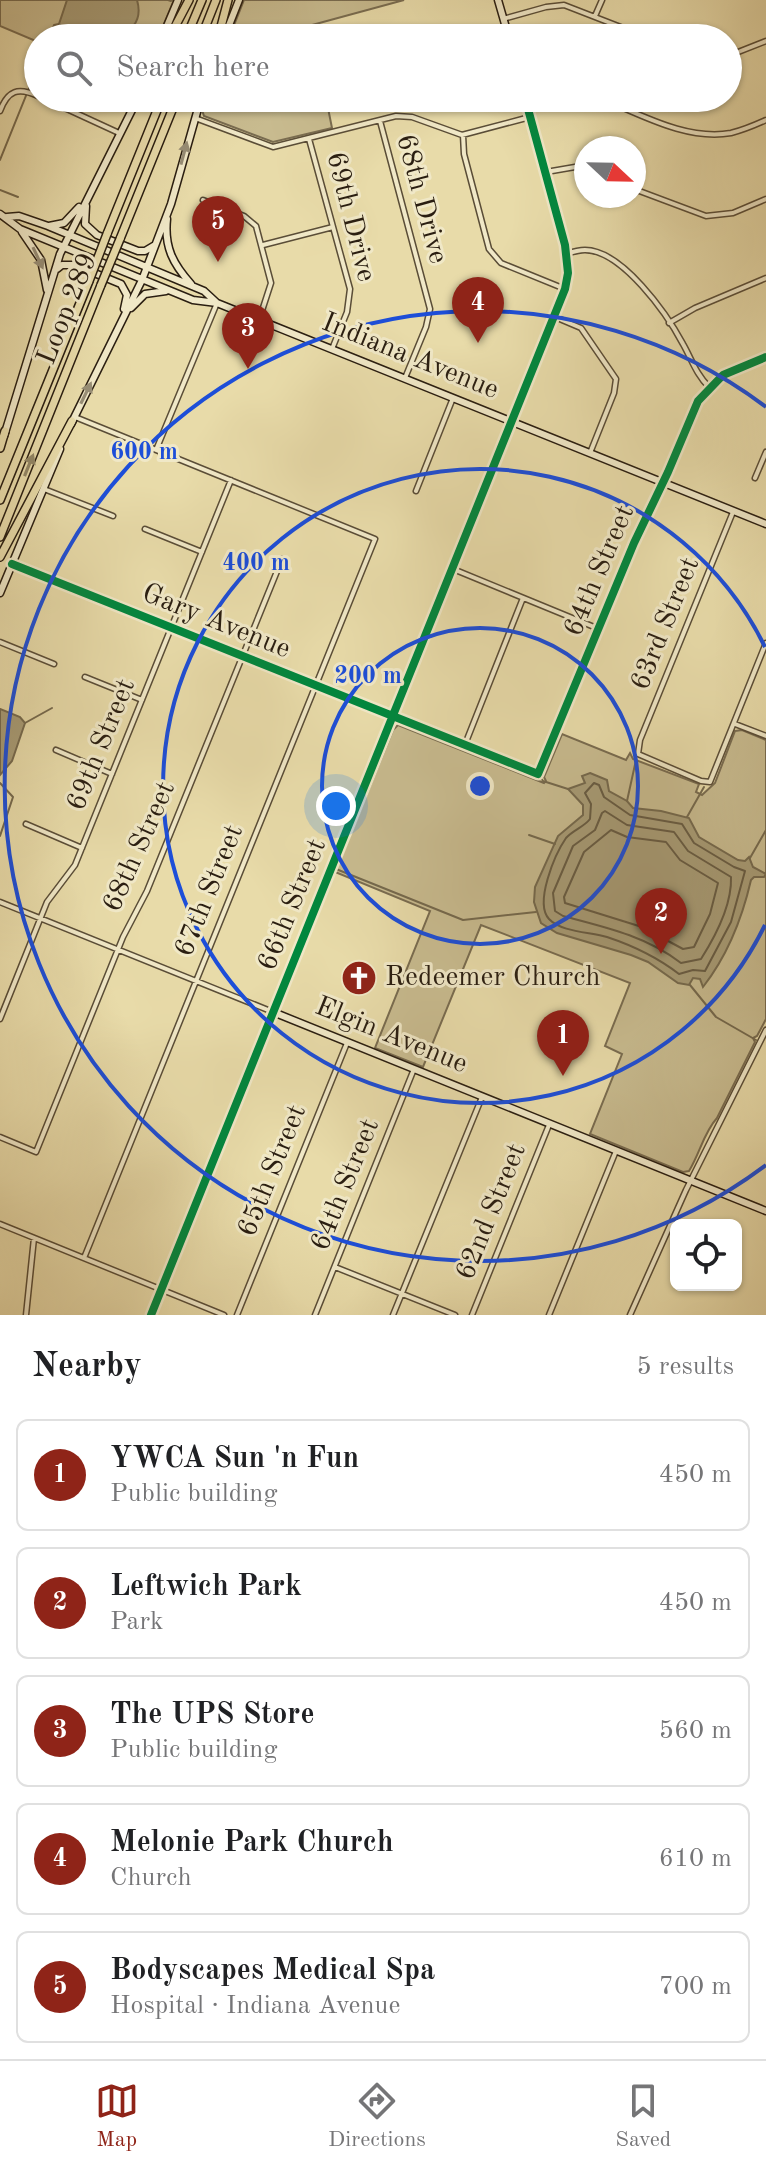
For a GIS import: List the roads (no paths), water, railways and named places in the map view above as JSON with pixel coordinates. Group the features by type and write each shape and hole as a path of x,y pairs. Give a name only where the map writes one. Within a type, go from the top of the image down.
{"highway":[{"path":"176,24 189,0"},
{"path":"192,24 202,0"},
{"path":"207,24 216,0"},
{"path":"222,24 228,0"},
{"name":"Loop 289","path":"0,500 156,112"},
{"name":"Loop 289","path":"0,537 171,112"},
{"path":"0,557 73,419"},
{"path":"0,447 5,431"}],"main road":[{"path":"168,24 178,0"},
{"path":"230,24 239,0"},
{"path":"498,0 505,24"},
{"path":"5,431 63,247 130,112"},
{"path":"193,287 176,267 167,247 166,233 196,112"},
{"path":"529,112 566,254 568,273 565,289"},
{"path":"48,226 64,223 87,199"},
{"path":"87,199 85,224 94,233 138,251 150,249 156,244"},
{"path":"0,593 73,419 142,280 171,204"},
{"name":"Indiana Avenue","path":"3,215 19,216 48,226 204,291 217,303"},
{"name":"Indiana Avenue","path":"3,215 20,229 169,291 199,302 217,303 766,524"},
{"path":"20,229 41,260 47,291"},
{"path":"54,272 62,265 75,265 121,284 127,295 122,320"},
{"name":"66th Street","path":"151,1315 565,289"},
{"path":"122,320 145,294 169,291"},
{"name":"Elgin Avenue","path":"273,1012 766,1211"}],"street":[{"path":"595,16 602,0"},
{"path":"503,19 557,5 615,24"},
{"path":"742,50 766,41"},
{"path":"0,111 7,95 24,90"},
{"path":"74,112 119,133"},
{"path":"635,112 677,129 702,134 729,133 766,120"},
{"path":"194,118 278,147 404,115 463,135 530,117"},
{"name":"68th Drive","path":"380,121 430,309 405,378"},
{"path":"463,135 464,154 489,249 494,257 501,263 565,289"},
{"name":"69th Drive","path":"309,139 350,297 332,349"},
{"path":"544,173 574,167"},
{"path":"646,194 706,216 733,213 766,199"},
{"path":"203,200 250,220 256,226 271,283 259,320"},
{"path":"263,245 333,227"},
{"path":"566,254 589,250 615,263 641,285 685,347 698,376 709,387 723,375 766,357"},
{"path":"669,323 695,308 766,278"},
{"path":"156,450 217,303"},
{"path":"554,316 581,328 620,379 590,453"},
{"name":"64th Street","path":"538,774 634,543 698,401 709,387"},
{"path":"416,491 453,398"},
{"path":"73,419 231,480"},
{"path":"755,478 766,452"},
{"name":"67th Street","path":"84,1258 375,539 231,480"},
{"name":"69th Street","path":"0,1019 50,895 71,873 82,848 231,480"},
{"path":"44,488 113,516"},
{"name":"63rd Street","path":"733,511 637,752 646,759 709,782 734,723"},
{"path":"145,529 202,552"},
{"name":"68th Street","path":"0,1137 36,1152 118,950 152,879 282,559"},
{"name":"Gary Avenue","path":"12,564 538,774"},
{"path":"453,569 599,629"},
{"path":"464,747 523,598"},
{"path":"0,642 54,664"},
{"path":"766,643 734,723 766,736"},
{"path":"85,677 142,700"},
{"path":"56,750 112,774"},
{"path":"26,824 82,848"},
{"name":"Elgin Avenue","path":"0,902 273,1012"},
{"path":"630,1315 691,1181 766,1030"},
{"name":"65th Street","path":"237,1315 347,1042"},
{"name":"64th Street","path":"315,1315 414,1069"},
{"path":"393,1315 482,1097"},
{"name":"62nd Street","path":"472,1315 550,1124"},
{"path":"549,1315 616,1151"},
{"path":"0,1224 224,1315"},
{"path":"26,1315 34,1238"},
{"path":"335,1267 455,1315"}],"water":[{"path":"67,0 137,0 138,15 134,24 59,24"},
{"path":"0,709 20,717 25,723 12,761 0,775"},
{"path":"590,773 607,780 609,791 633,808 689,818 699,837 738,860 745,861 749,857 753,867 766,874 751,880 733,936 703,987 700,979 693,978 689,985 678,983 648,962 557,933 541,923 534,902 535,887 558,836 583,815 583,805 568,789 585,783 582,776"}],"waterway":[{"path":"0,160 24,101"},
{"path":"0,190 18,197"},
{"path":"25,723 52,708"},
{"path":"627,801 636,760"},
{"path":"536,770 543,781 568,789"},
{"path":"0,783 13,797 0,836"},
{"path":"687,817 704,787"},
{"path":"750,858 766,830"},
{"path":"529,835 555,844"},
{"path":"336,869 463,920 536,912"},
{"path":"690,985 716,1017 756,1040"}],"place":[{"name":"Bodyscapes Medical Spa","path":"218,262"},
{"name":"Melonie Park Church","path":"478,343"},
{"name":"The UPS Store","path":"248,369"},
{"name":"Leftwich Park","path":"661,954"},
{"name":"Redeemer Church","path":"359,978"},
{"name":"YWCA Sun 'n Fun","path":"563,1076"}]}
